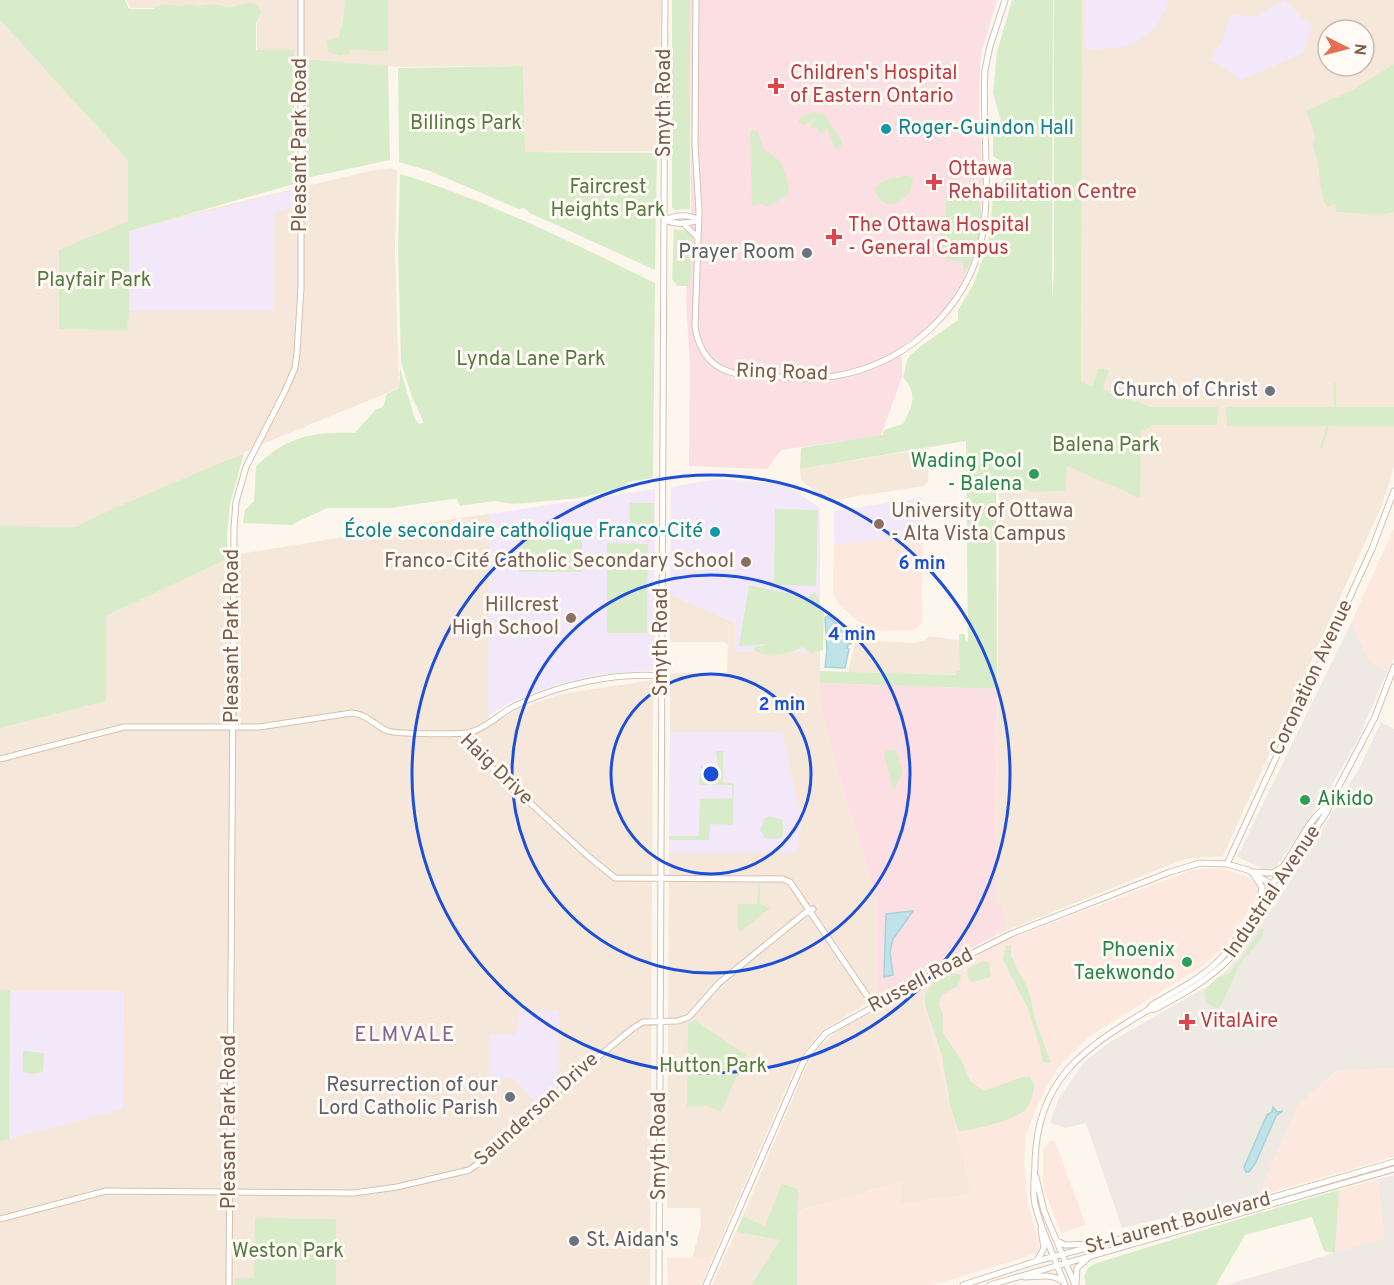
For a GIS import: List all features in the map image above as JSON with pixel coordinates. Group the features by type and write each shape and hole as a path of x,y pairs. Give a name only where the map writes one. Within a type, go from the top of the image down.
{"street":[{"name":"Pleasant Park Road","path":"229,1285 233,549 236,502 246,466 295,368 299,337 301,0"},
{"name":"Smyth Road","path":"660,1285 665,0"},
{"name":"Ring Road","path":"696,0 695,144 699,220 694,327 700,347 714,364 728,372 762,376 833,376 881,362 920,339 938,322 956,299 978,253 984,223 985,70 1005,0"},
{"path":"665,220 673,216 692,217 699,220"},
{"path":"665,220 683,223 699,220"},
{"path":"683,223 698,238"},
{"name":"Coronation Avenue","path":"1227,864 1372,549 1394,491"},
{"name":"Industrial Avenue","path":"1148,1010 1155,1009 1188,991 1227,962 1279,889 1328,810 1358,752 1388,686 1394,667"},
{"path":"464,733 473,731 523,703 576,685 610,679 662,676"},
{"name":"Industrial Avenue","path":"1388,686 1394,680"},
{"name":"Haig Drive","path":"0,759 124,727 259,727 352,713 360,714 380,727 395,732 464,733 465,742 615,878 783,879 790,882 874,1006"},
{"name":"Industrial Avenue","path":"1064,1284 1039,1218 1034,1194 1035,1152 1040,1125 1044,1109 1055,1087 1071,1066 1096,1042 1188,984 1223,956 1259,906 1322,809 1329,805"},
{"name":"Russell Road","path":"706,1285 807,1055 826,1033 1011,934 1191,865 1227,864 1251,872 1279,889"},
{"path":"1251,872 1272,873 1283,867"},
{"path":"1251,872 1262,887 1259,906"},
{"name":"Saunderson Drive","path":"0,1220 106,1191 354,1193 469,1170 485,1159 545,1102 608,1048 643,1022 678,1021 688,1017 719,983 811,910"},
{"name":"St-Laurent Boulevard","path":"1257,1205 1394,1162"},
{"name":"St-Laurent Boulevard","path":"990,1285 1218,1216 1394,1169"},
{"name":"Industrial Avenue","path":"1035,1172 1044,1211 1076,1285"},
{"name":"St-Laurent Boulevard","path":"963,1285 1055,1257 1218,1216"},
{"path":"1037,1262 1044,1248 1039,1218"},
{"path":"1056,1240 1065,1245 1108,1243"},
{"path":"1076,1285 1077,1268 1080,1263 1094,1254"},
{"path":"1014,1278 1052,1277 1059,1278 1064,1284"}],"shaded area":[{"path":"126,0 661,0 660,151 525,152 523,66 395,67 306,59 257,51 257,8 131,8"},
{"name":"The Ottawa Hospital - General Campus","path":"690,0 997,0 980,64 979,111 983,179 977,246 964,278 948,305 928,328 898,349 902,360 902,377 881,436 781,450 767,469 689,466 690,365 686,301 691,210"},
{"path":"1082,0 1394,0 1394,467 1382,505 1223,856 1184,859 996,935 1001,905 996,907 999,490 1027,490 1066,466 1097,409 1109,370 1099,368 1085,405 1077,398 1081,380"},
{"path":"1086,0 1168,0 1165,11 1155,27 1134,44 1086,50"},
{"path":"1285,0 1302,18 1312,24 1303,53 1241,80 1211,60 1221,44 1231,15 1256,16"},
{"path":"0,20 128,159 129,231 197,212 374,170 391,168 397,171 395,250 399,388 265,443 76,528 0,526"},
{"path":"294,190 295,207 273,213 274,311 129,311 128,231"},
{"path":"929,448 928,481 924,486 827,501 801,480 800,469"},
{"name":"Franco-Cité Catholic Secondary School","path":"718,479 785,484 820,508 820,652 735,652 735,623 670,594 671,487"},
{"name":"Hillcrest High School","path":"655,489 654,670 601,674 555,685 511,702 488,716 489,514"},
{"name":"University of Ottawa - Alta Vista Campus","path":"922,498 923,537 834,544 834,511"},
{"path":"489,514 489,725 525,706 562,694 653,680 650,1285 0,1285 0,728 106,701 106,616 227,559 240,554"},
{"path":"1394,528 1394,658 1387,672 1369,661 1352,621"},
{"path":"923,537 922,623 914,630 871,631 839,605 833,591 834,544"},
{"path":"670,594 735,623 736,652 820,652 820,704 877,900 877,997 823,1030 805,1050 794,1070 713,1257 692,1258 701,1226 700,1208 667,1208 669,853 796,853 782,732 670,732 670,673 727,673 728,645 724,642 670,642"},
{"path":"1352,621 1369,661 1387,672 1357,741 1329,790 1276,867 1268,871 1237,857"},
{"path":"859,632 874,641 915,643 929,636 968,641 968,675 848,672"},
{"path":"820,683 997,689 996,906 1001,905 1006,927 996,932 996,935 877,997 877,900 833,755 820,704"},
{"path":"1381,722 1394,729 1394,1068 1336,1071 1298,1106 1258,1196 1122,1228 1086,1123 1066,1128 1050,1123 1059,1098 1085,1061 1110,1042 1208,986 1227,970 1279,899 1360,767"},
{"path":"670,732 782,732 802,822 796,853 669,853"},
{"path":"1221,868 1245,876 1254,881 1259,888 1254,903 1225,946 1202,966 1090,1036 1056,1070 1037,1106 1026,1135 1024,1162 1027,1200 1039,1243 1039,1250 1035,1254 933,1285 797,1285 798,1211 901,1182 901,1204 972,1194 920,987 1002,942 1192,870"},
{"path":"920,987 972,1194 901,1204 901,1182 798,1211 798,1189 765,1226 743,1216 803,1074 817,1049 838,1030"},
{"path":"10,991 124,991 123,1109 9,1139"},
{"path":"519,1010 559,1011 558,1087 538,1105 515,1079 490,1078 489,1034 515,1034 519,1028"},
{"path":"1394,1068 1394,1157 1258,1196 1298,1106 1336,1071"},
{"path":"1050,1141 1055,1141 1086,1225 1061,1233 1044,1189 1043,1148"},
{"path":"1394,1175 1394,1285 1226,1285 1384,1238 1378,1179"},
{"path":"1378,1179 1384,1238 1335,1253 1339,1190"},
{"path":"736,1232 781,1240 751,1285 712,1285"},
{"path":"713,1257 701,1285 668,1285 667,1258"}],"green space":[{"name":"Playfair Park","path":"0,0 125,0 129,9 153,9 162,4 197,6 211,4 230,7 250,3 257,5 261,12 256,23 256,50 294,50 294,184 129,231 127,330 59,329 59,250 128,221 128,160 0,20"},
{"path":"345,0 388,0 388,51 349,50 349,53 341,56 329,52 326,41 339,37"},
{"path":"672,0 690,0 690,209 676,210 672,208"},
{"name":"Balena Park","path":"1012,0 1053,0 1052,300 1054,0 1082,0 1081,382 1092,386 1099,368 1109,370 1103,390 1151,407 1218,407 1217,425 1153,425 1141,432 1140,498 1067,466 1065,491 996,490 997,689 820,683 820,671 956,675 957,671 960,671 959,634 965,634 965,640 968,643 966,441 800,469 801,448 883,435 884,430 903,424 912,400 911,389 903,377 908,358 958,320 958,310 973,285 985,253 990,233 993,196 1004,179 1011,173 1005,164 993,156 993,122 1001,121 993,93 997,52"},
{"path":"306,59 388,66 390,160 306,178"},
{"path":"1394,64 1394,212 1374,214 1336,212 1335,204 1327,207 1324,203 1318,162 1313,146 1315,137 1306,111 1353,90 1372,78 1376,78 1376,75"},
{"path":"523,66 525,152 657,153 655,270 530,213 524,208 519,209 430,171 399,162 398,68"},
{"path":"812,112 824,114 840,138 842,143 839,149 835,148 826,127 822,135 817,128 811,128 816,118 803,125 799,123 799,118"},
{"path":"750,130 758,131 763,148 781,162 789,185 788,194 768,207 761,203 752,206"},
{"name":"Lynda Lane Park","path":"400,174 497,209 655,283 653,478 628,482 623,487 580,498 514,504 494,501 460,506 457,499 452,499 390,508 327,508 291,525 243,523 245,510 254,501 256,466 279,448 299,438 327,433 355,433 375,410 383,407 387,394 399,388 400,368 415,419 419,424 424,423 412,397 401,362 398,250"},
{"path":"906,175 913,178 910,193 896,204 886,204 878,197 875,189 878,185 889,179"},
{"path":"946,198 978,200 981,218 979,238 969,266 963,274 963,264 941,256 932,248 942,237 940,226 946,213"},
{"path":"674,229 688,231 693,239 690,286 678,286 672,280"},
{"path":"1334,383 1336,383 1336,407 1394,407 1394,426 1329,426 1322,448 1320,448 1326,426 1227,426 1226,407 1334,407"},
{"path":"244,453 230,504 227,559 106,616 106,701 0,728 0,526 76,527"},
{"path":"630,503 654,503 654,536 630,536"},
{"path":"775,509 818,510 816,586 774,585"},
{"path":"519,534 582,534 582,572 519,572"},
{"path":"607,543 648,544 647,633 607,633"},
{"path":"749,585 808,598 815,592 824,611 823,650 811,653 802,647 791,652 764,654 753,650 754,647 773,644 739,646"},
{"path":"890,749 896,751 903,771 895,789 892,786 884,754"},
{"path":"716,751 723,751 723,782 734,784 733,825 710,824 709,840 669,840 669,836 699,836 700,799 732,798 732,785 699,785 701,766 718,766"},
{"path":"770,816 783,820 781,838 766,839 760,830 765,818"},
{"path":"758,885 760,885 760,904 770,908 740,932 738,904 757,904"},
{"path":"1260,929 1264,929 1261,939 1237,970 1221,1006 1218,1008 1209,1005 1205,990 1217,978 1228,974"},
{"path":"1005,946 1011,946 1011,956 1028,989 1036,1022 1051,1063 1043,1062 1028,1009 1003,960"},
{"path":"984,961 989,963 991,977 972,982 968,979 967,970"},
{"path":"951,973 962,975 958,986 940,998 943,1033 960,1058 971,1082 984,1091 1022,1077 1030,1077 1034,1085 1030,1103 1022,1112 995,1124 958,1131 950,1104 942,1056 925,1005 925,994 929,987"},
{"path":"0,990 10,991 9,1139 0,1141"},
{"name":"Hutton Park","path":"695,1020 746,1055 721,1112 708,1106 687,1106 688,1024"},
{"path":"23,1051 44,1053 43,1071 33,1074 23,1071"},
{"path":"782,1184 798,1189 797,1285 751,1285 780,1240 736,1232 743,1216 765,1226"},
{"path":"1339,1190 1335,1253 1324,1251 1312,1217 1245,1235 1216,1285 1086,1285 1084,1276 1088,1268 1094,1264"},
{"name":"Weston Park","path":"255,1218 336,1219 336,1285 235,1285 235,1278 254,1278"}],"water":[{"path":"828,616 841,631 851,636 845,668 825,667 827,651 825,618"},
{"path":"913,911 893,939 890,952 893,975 884,977 886,914"},
{"path":"1273,1107 1277,1112 1283,1111 1276,1116 1255,1164 1249,1172 1246,1172 1244,1167 1267,1115 1272,1112"}],"place":[{"name":"Children's Hospital of Eastern Ontario","path":"776,86"},
{"name":"Roger-Guindon Hall","path":"886,129"},
{"name":"Ottawa Rehabilitation Centre","path":"934,182"},
{"name":"The Ottawa Hospital - General Campus","path":"834,237"},
{"name":"Prayer Room","path":"807,253"},
{"name":"Church of Christ","path":"1270,391"},
{"name":"Wading Pool - Balena","path":"1034,474"},
{"name":"University of Ottawa - Alta Vista Campus","path":"879,524"},
{"name":"École secondaire catholique Franco-Cité","path":"715,532"},
{"name":"Franco-Cité Catholic Secondary School","path":"746,562"},
{"name":"Hillcrest High School","path":"571,618"},
{"name":"Aikido","path":"1305,800"},
{"name":"Phoenix Taekwondo","path":"1187,962"},
{"name":"VitalAire","path":"1187,1022"},
{"name":"Resurrection of our Lord Catholic Parish","path":"510,1097"},
{"name":"St. Aidan's","path":"574,1241"}],"district":[{"name":"ELMVALE","path":"405,1035"}],"park label":[{"name":"Billings Park","path":"466,124"},
{"name":"Faircrest Heights Park","path":"608,200"}]}
